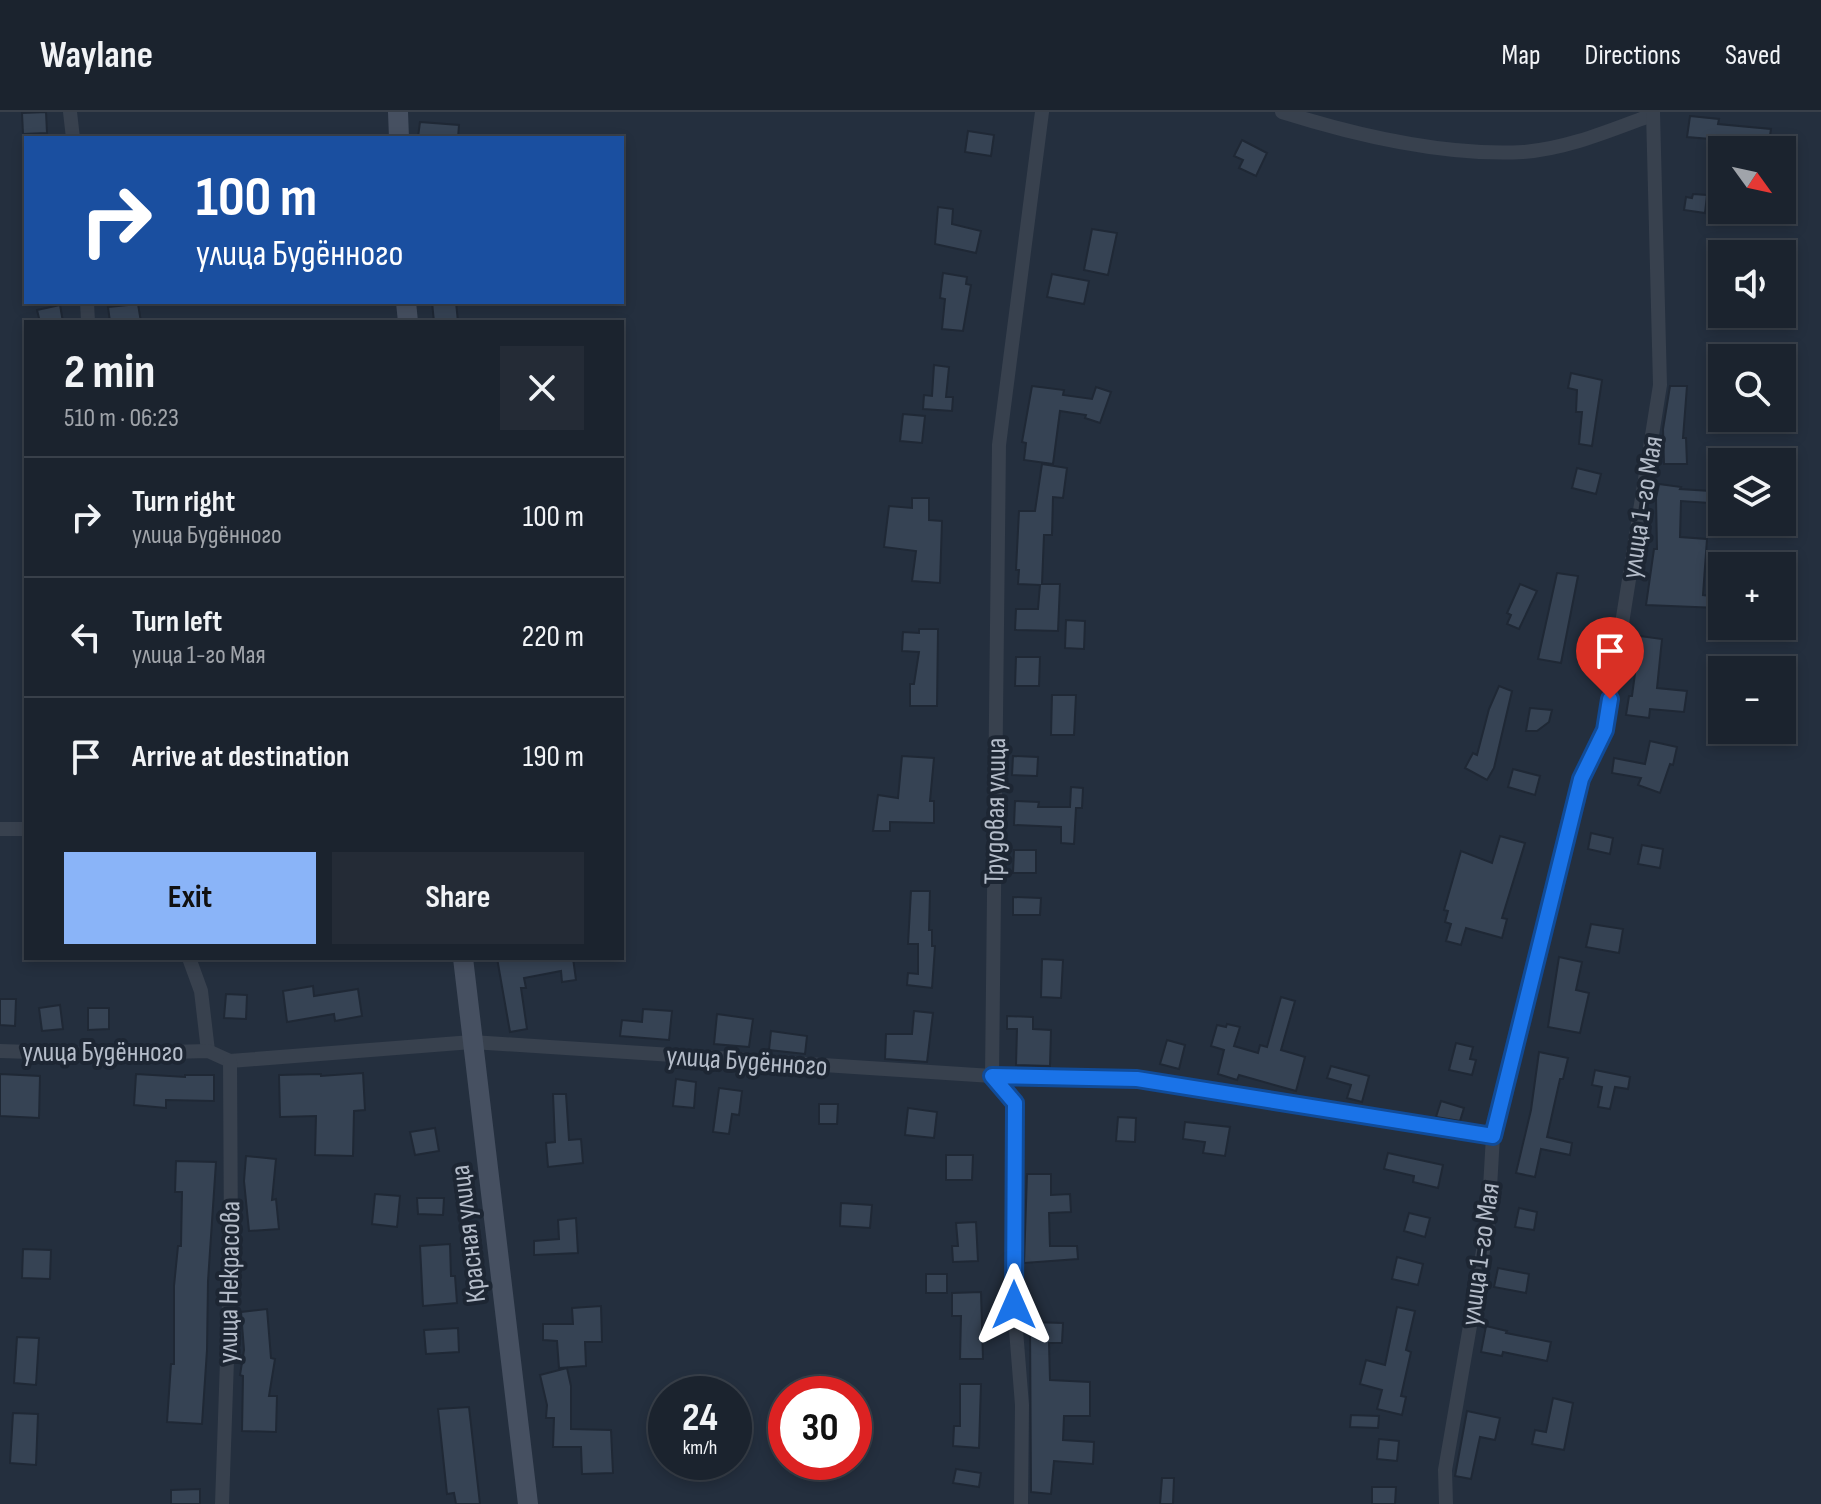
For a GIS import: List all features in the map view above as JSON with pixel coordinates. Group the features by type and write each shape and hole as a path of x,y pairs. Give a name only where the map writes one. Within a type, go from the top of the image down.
{"main road":[{"path":"398,112 399,136"},
{"name":"Красная улица","path":"463,960 528,1504"}],"street":[{"path":"70,112 73,136"},
{"name":"Трудовая улица","path":"992,1076 999,445 1042,112"},
{"path":"1282,112 1444,150 1525,152 1588,138 1652,113"},
{"name":"улица 1-го Мая","path":"1446,1504 1445,1470 1488,1222 1493,1136 1581,779 1605,730 1658,401 1652,113"},
{"path":"0,829 24,829"},
{"path":"190,960 201,991 208,1051"},
{"name":"улица Будённого","path":"0,1051 92,1054 208,1051 230,1061 472,1042 992,1076 1137,1079 1493,1136"},
{"name":"улица Некрасова","path":"222,1504 231,1245 230,1061"},
{"path":"992,1076 1015,1103 1014,1305 1022,1405 1021,1504"}],"building":[{"path":"46,112 47,133 23,134 22,113"},
{"path":"1690,116 1719,119 1718,124 1771,129 1770,136 1687,137"},
{"path":"420,122 459,125 458,136 418,136"},
{"path":"968,131 994,135 991,156 965,152"},
{"path":"1242,140 1267,153 1256,176 1239,168 1243,160 1234,156"},
{"path":"1693,194 1707,195 1705,213 1684,210 1686,197 1692,198"},
{"path":"938,207 953,209 952,224 981,231 976,253 935,244"},
{"path":"1092,229 1117,233 1108,275 1084,270"},
{"path":"943,273 967,277 966,284 971,285 963,331 942,329 945,299 940,298"},
{"path":"1052,274 1089,281 1084,304 1047,297"},
{"path":"138,304 141,320 110,320 108,307"},
{"path":"432,304 456,304 458,320 434,320"},
{"path":"60,305 63,320 40,320 37,310"},
{"path":"934,365 949,367 946,397 953,397 952,411 923,409 924,395 932,396"},
{"path":"1571,373 1602,380 1592,446 1579,444 1582,412 1576,412 1577,390 1568,388"},
{"path":"1032,386 1064,390 1063,395 1092,399 1096,387 1111,392 1100,423 1085,418 1086,415 1060,411 1053,464 1024,460 1026,443 1022,442"},
{"path":"1670,386 1687,386 1683,438 1686,438 1687,464 1664,464 1663,429"},
{"path":"903,414 925,416 922,443 900,441"},
{"path":"1042,464 1067,468 1063,498 1053,497 1052,535 1044,535 1042,584 1060,584 1058,631 1015,630 1016,609 1038,609 1040,585 1018,584 1019,570 1016,570 1019,511 1035,511"},
{"path":"1577,468 1601,474 1596,494 1572,488"},
{"path":"1659,484 1708,491 1708,503 1681,501 1680,537 1707,539 1703,595 1708,596 1708,608 1646,605 1654,549 1657,549 1656,498"},
{"path":"912,498 929,498 929,520 942,521 940,583 912,581 916,551 884,547 889,506 912,508"},
{"path":"1557,573 1578,576 1561,663 1538,659"},
{"path":"1520,584 1537,591 1519,629 1507,624 1511,615 1507,613"},
{"path":"1066,620 1085,621 1084,649 1065,648"},
{"path":"919,629 938,629 937,706 910,706 910,684 914,684 919,652 902,651 903,632 919,633"},
{"path":"1640,636 1662,639 1657,688 1687,691 1684,712 1650,709 1649,718 1626,715 1629,696 1632,696"},
{"path":"1016,657 1040,657 1039,686 1015,686"},
{"path":"1499,686 1512,691 1494,768 1487,780 1465,768 1473,753 1477,755 1489,709"},
{"path":"1052,695 1076,695 1074,735 1051,735"},
{"path":"1530,708 1552,710 1549,722 1537,731 1526,731"},
{"path":"1650,741 1677,747 1673,765 1670,764 1660,793 1638,785 1641,778 1612,773 1614,758 1645,764"},
{"path":"902,756 934,758 930,801 934,801 934,823 890,822 890,831 873,831 878,795 898,798"},
{"path":"1013,756 1038,757 1037,776 1012,775"},
{"path":"1513,769 1540,776 1535,795 1508,787"},
{"path":"1071,787 1083,788 1082,808 1076,808 1074,844 1061,843 1061,827 1014,825 1015,801 1039,802 1038,807 1070,807"},
{"path":"1591,833 1613,838 1610,854 1588,849"},
{"path":"1500,836 1525,843 1502,918 1507,919 1502,938 1466,928 1461,945 1446,941 1451,924 1445,922 1448,911 1444,910 1461,851 1492,863"},
{"path":"1642,845 1663,849 1660,868 1638,864"},
{"path":"1014,850 1036,850 1036,873 1013,873"},
{"path":"911,891 930,891 929,930 932,930 932,946 935,946 932,988 907,985 908,973 918,974 918,944 908,944"},
{"path":"1013,897 1041,898 1040,915 1013,915"},
{"path":"1591,924 1623,929 1619,953 1586,947"},
{"path":"1559,957 1582,962 1576,990 1589,993 1580,1033 1548,1027"},
{"path":"1042,959 1063,960 1061,998 1041,997"},
{"path":"497,960 573,960 576,980 562,982 561,971 524,978 526,988 521,988 527,1029 510,1032"},
{"path":"313,986 314,996 358,989 362,1016 335,1021 334,1014 287,1022 283,991"},
{"path":"226,994 247,995 246,1019 224,1018"},
{"path":"1281,997 1295,1001 1281,1050 1305,1057 1296,1091 1239,1075 1237,1080 1218,1074 1224,1050 1211,1046 1217,1025 1240,1027 1234,1046 1258,1053 1260,1045 1267,1047"},
{"path":"0,999 16,999 15,1026 0,1025"},
{"path":"60,1005 63,1029 42,1031 39,1008"},
{"path":"88,1008 109,1008 109,1029 88,1030"},
{"path":"643,1009 672,1011 669,1040 620,1036 622,1020 642,1022"},
{"path":"914,1011 933,1013 927,1062 885,1059 886,1034 912,1034"},
{"path":"717,1014 753,1019 749,1047 714,1044"},
{"path":"1007,1016 1033,1017 1033,1029 1051,1030 1050,1066 1016,1065 1017,1029 1007,1029"},
{"path":"771,1031 807,1036 805,1054 769,1050"},
{"path":"1167,1040 1185,1045 1179,1069 1160,1064"},
{"path":"1456,1043 1473,1047 1470,1059 1476,1060 1472,1075 1449,1070"},
{"path":"1539,1052 1568,1058 1547,1137 1572,1143 1570,1155 1541,1149 1535,1177 1516,1173 1531,1110"},
{"path":"1331,1066 1369,1076 1362,1102 1347,1098 1351,1085 1327,1078"},
{"path":"1595,1070 1630,1077 1628,1089 1615,1087 1610,1109 1598,1107 1602,1087 1592,1085"},
{"path":"363,1073 365,1110 354,1111 353,1156 315,1155 316,1116 280,1117 279,1075"},
{"path":"0,1074 40,1076 39,1118 0,1116"},
{"path":"136,1074 214,1075 214,1101 166,1100 166,1108 134,1105"},
{"path":"676,1079 696,1082 694,1108 673,1106"},
{"path":"719,1088 742,1091 739,1115 732,1114 729,1134 713,1132"},
{"path":"553,1094 566,1094 569,1140 581,1139 583,1163 548,1167 546,1143 555,1142"},
{"path":"1441,1101 1464,1108 1460,1121 1436,1117"},
{"path":"819,1104 838,1104 837,1124 819,1124"},
{"path":"908,1108 937,1112 934,1138 905,1135"},
{"path":"1118,1117 1136,1118 1135,1142 1116,1141"},
{"path":"1185,1122 1230,1127 1225,1156 1203,1153 1205,1142 1183,1139"},
{"path":"435,1128 439,1151 415,1155 410,1132"},
{"path":"1388,1153 1443,1165 1438,1188 1413,1182 1414,1176 1384,1169"},
{"path":"946,1155 973,1155 972,1180 946,1180"},
{"path":"246,1156 276,1159 272,1200 276,1199 279,1229 249,1231 244,1181"},
{"path":"176,1161 216,1162 202,1424 167,1422 171,1364 174,1364 174,1286 178,1246 181,1246 182,1192 175,1192"},
{"path":"1027,1174 1051,1174 1051,1195 1070,1194 1071,1212 1049,1213 1050,1246 1077,1246 1078,1259 1024,1263"},
{"path":"375,1194 400,1196 397,1227 372,1224"},
{"path":"417,1198 444,1198 443,1215 418,1214"},
{"path":"841,1203 872,1205 870,1228 840,1226"},
{"path":"1519,1208 1537,1212 1534,1230 1515,1227"},
{"path":"1409,1213 1430,1218 1425,1237 1404,1231"},
{"path":"576,1218 578,1253 534,1255 534,1241 559,1239 558,1220"},
{"path":"976,1222 978,1261 953,1262 952,1246 958,1246 956,1223"},
{"path":"450,1244 451,1276 455,1276 457,1303 423,1306 420,1246"},
{"path":"23,1249 51,1250 50,1279 22,1278"},
{"path":"1397,1257 1423,1264 1418,1285 1392,1279"},
{"path":"1498,1268 1529,1274 1526,1293 1494,1287"},
{"path":"926,1274 947,1274 947,1293 926,1293"},
{"path":"981,1292 983,1359 960,1359 961,1316 952,1316 952,1293"},
{"path":"601,1306 602,1342 585,1342 586,1366 559,1368 557,1341 543,1340 543,1324 573,1324 572,1308"},
{"path":"1397,1307 1415,1311 1406,1350 1411,1352 1401,1396 1406,1397 1402,1415 1377,1409 1382,1390 1360,1384 1366,1360 1385,1365"},
{"path":"267,1309 271,1358 275,1359 269,1396 277,1396 276,1432 242,1431 243,1376 240,1375 244,1350 241,1312"},
{"path":"1030,1322 1063,1323 1062,1343 1049,1343 1050,1380 1090,1382 1090,1416 1064,1416 1063,1440 1094,1442 1093,1464 1054,1461 1051,1494 1031,1492"},
{"path":"1486,1326 1551,1342 1547,1361 1503,1352 1502,1356 1481,1352"},
{"path":"458,1328 459,1352 426,1354 424,1330"},
{"path":"17,1337 39,1338 36,1385 14,1383"},
{"path":"567,1368 571,1386 571,1429 611,1430 613,1473 582,1474 581,1447 553,1447 554,1418 546,1418 547,1405 540,1375"},
{"path":"960,1384 981,1384 979,1448 953,1446 954,1426 960,1426"},
{"path":"1553,1398 1573,1403 1564,1450 1532,1444 1535,1430 1546,1432"},
{"path":"469,1407 480,1504 456,1504 454,1493 447,1494 438,1409"},
{"path":"1467,1411 1500,1418 1495,1440 1480,1437 1471,1479 1455,1476"},
{"path":"13,1413 38,1414 36,1465 10,1463"},
{"path":"1351,1415 1379,1416 1378,1428 1350,1427"},
{"path":"1379,1439 1399,1441 1397,1461 1377,1459"},
{"path":"956,1469 981,1473 979,1487 953,1483"},
{"path":"1162,1478 1174,1478 1173,1504 1160,1504"},
{"path":"1372,1487 1396,1487 1395,1504 1372,1504"},
{"path":"200,1489 200,1504 171,1504 171,1490"}],"route":[{"path":"1014,1305 1015,1103 992,1076 1137,1079 1493,1136 1581,779 1605,730 1610,699"}]}
